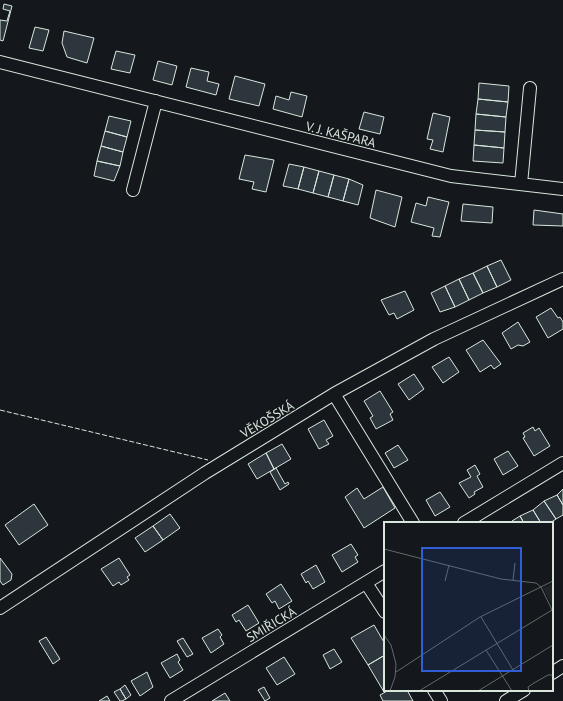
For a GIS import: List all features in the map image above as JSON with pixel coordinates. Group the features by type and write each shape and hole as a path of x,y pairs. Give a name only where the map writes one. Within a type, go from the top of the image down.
{"street":[{"name":"V. J. KAŠPARA","path":"0,62 451,176 563,189"},
{"path":"521,184 530,88"},
{"path":"133,190 156,101"},
{"name":"VĚKOŠSKÁ","path":"0,608 205,472 334,394 434,339 563,279"},
{"path":"334,394 413,522"},
{"path":"466,522 563,463"},
{"name":"SMIŘICKÁ","path":"171,701 384,572"},
{"path":"366,583 384,610"},
{"path":"553,672 563,666"},
{"path":"435,691 441,701"},
{"path":"506,701 519,691"}],"building":[{"path":"4,4 12,6 3,41 0,40 0,20 7,21 10,11 3,9"},
{"path":"35,27 49,30 43,51 29,48"},
{"path":"64,31 94,38 87,63 67,57 62,43"},
{"path":"116,51 135,55 130,73 111,69"},
{"path":"158,61 177,66 172,85 153,80"},
{"path":"191,68 209,72 207,81 219,84 216,95 186,87"},
{"path":"235,76 265,84 259,106 229,99"},
{"path":"479,83 509,86 508,102 478,99"},
{"path":"291,92 307,96 302,117 273,109 276,96 289,100"},
{"path":"478,99 508,102 506,117 476,114"},
{"path":"364,112 384,117 380,134 359,129"},
{"path":"433,113 450,117 443,152 430,149 433,140 427,139"},
{"path":"476,114 506,117 505,132 475,130"},
{"path":"109,116 131,121 127,137 105,131"},
{"path":"475,130 505,132 504,148 474,145"},
{"path":"105,131 127,137 123,152 101,146"},
{"path":"474,145 504,148 503,163 473,161"},
{"path":"101,146 123,152 120,166 97,161"},
{"path":"245,155 274,160 266,192 252,189 254,182 239,179"},
{"path":"97,161 120,166 114,181 94,176"},
{"path":"289,164 304,167 298,189 283,186"},
{"path":"304,167 319,171 313,193 298,189"},
{"path":"319,171 334,175 328,197 313,193"},
{"path":"334,175 349,179 343,201 328,197"},
{"path":"349,179 363,185 358,205 343,201"},
{"path":"376,190 402,197 395,227 370,218"},
{"path":"428,197 449,202 440,237 432,236 434,228 411,222 416,203 426,206"},
{"path":"463,204 493,207 492,223 461,221"},
{"path":"534,210 563,214 563,226 533,225"},
{"path":"501,260 511,280 497,287 487,266"},
{"path":"487,266 497,287 483,293 473,273"},
{"path":"473,273 483,293 469,300 459,279"},
{"path":"459,279 469,300 455,307 445,286"},
{"path":"445,286 455,307 440,312 431,293"},
{"path":"405,291 414,310 397,319 394,313 389,315 381,300"},
{"path":"551,308 563,322 563,329 548,338 536,317"},
{"path":"518,322 530,342 523,346 518,345 511,349 502,333"},
{"path":"483,340 501,364 494,369 491,365 480,372 466,350"},
{"path":"449,357 459,372 443,383 432,367"},
{"path":"414,374 424,389 409,400 398,384"},
{"path":"380,391 393,412 390,414 393,420 376,429 370,418 373,416 364,401"},
{"path":"324,420 333,436 326,440 329,444 319,449 308,429"},
{"path":"533,427 535,431 539,428 550,446 534,456 523,438 525,437 523,433"},
{"path":"282,444 291,459 274,469 266,453"},
{"path":"398,445 408,460 394,468 385,453"},
{"path":"508,451 518,466 503,475 494,459"},
{"path":"266,453 274,469 257,479 248,464"},
{"path":"475,465 480,474 477,476 483,487 474,492 475,494 469,498 459,483 471,477 467,470"},
{"path":"276,468 285,484 288,482 289,484 280,490 270,472"},
{"path":"383,487 395,508 364,528 345,497 357,488 364,499"},
{"path":"563,489 563,505 557,495"},
{"path":"440,492 450,507 435,516 426,500"},
{"path":"557,495 563,505 563,515 556,519 544,501"},
{"path":"544,501 556,519 552,522 540,522 533,510"},
{"path":"34,504 48,525 19,545 5,525"},
{"path":"533,510 540,522 523,522 520,516"},
{"path":"170,514 180,528 163,540 153,526"},
{"path":"520,516 523,522 512,522"},
{"path":"153,526 163,540 145,552 135,538"},
{"path":"351,544 358,555 355,557 358,562 342,572 332,555"},
{"path":"0,558 12,574 11,580 3,585 0,581"},
{"path":"119,558 130,575 127,577 129,580 121,585 119,582 113,586 101,569"},
{"path":"316,565 325,582 313,589 308,581 306,583 301,574"},
{"path":"281,584 292,601 279,609 275,601 272,603 266,594"},
{"path":"248,605 259,623 246,631 239,620 236,622 232,615"},
{"path":"374,625 384,642 384,656 368,665 351,638"},
{"path":"218,629 222,635 220,637 224,644 211,653 202,638"},
{"path":"46,637 60,659 53,664 39,641"},
{"path":"183,638 193,654 187,657 177,641"},
{"path":"334,649 342,662 330,669 323,655"},
{"path":"177,654 180,660 178,662 183,670 170,678 161,663"},
{"path":"384,656 384,691 386,691 384,692 368,665"},
{"path":"284,657 295,674 277,685 266,668"},
{"path":"147,672 153,687 140,696 131,681"},
{"path":"125,685 131,695 126,699 120,689"},
{"path":"264,687 270,698 265,701 258,690"},
{"path":"120,689 126,699 122,701 120,701 114,692"},
{"path":"387,691 408,691 413,701 383,701 380,695"},
{"path":"225,693 230,701 212,701"},
{"path":"107,696 110,701 99,701"}],"fence":[{"path":"0,410 208,460"}]}
